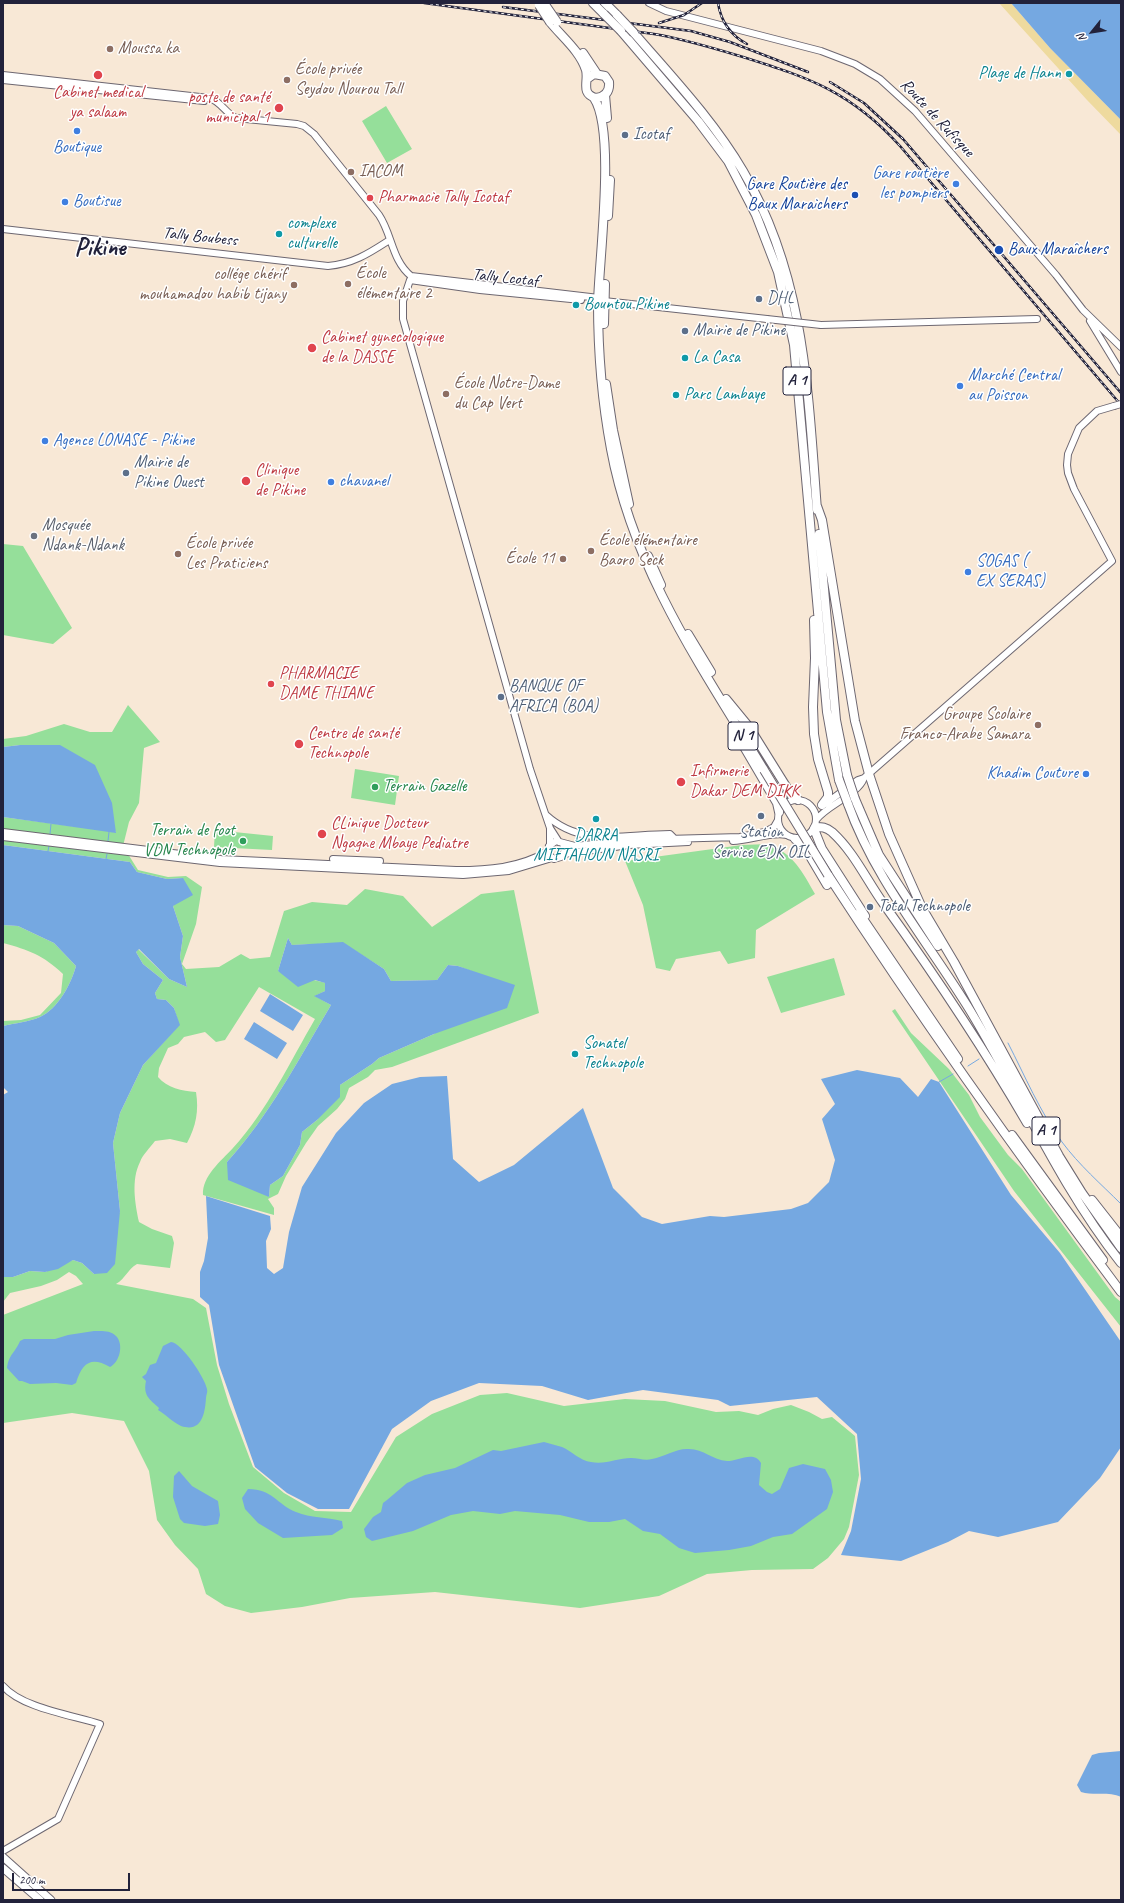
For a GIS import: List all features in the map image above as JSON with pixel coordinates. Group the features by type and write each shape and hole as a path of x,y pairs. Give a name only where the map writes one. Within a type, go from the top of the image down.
{"highway":[{"name":"A 1","path":"593,3 621,31 698,121 728,162 756,215 778,272 794,345 829,733 839,780 860,835 880,874 972,1013 1072,1193 1121,1263"},
{"name":"A 1","path":"605,3 634,33 702,112 721,138 743,171 757,198 777,244 786,272 800,327 836,720 847,775 855,799 883,861 979,1008 1059,1156 1086,1200 1121,1248"},
{"path":"542,4 586,69 587,79 585,88 590,96 594,98 602,114 604,159 600,300 607,387 613,430 630,506 664,591 724,700 737,737 777,803 779,816"},
{"path":"553,22 577,45 598,74"},
{"path":"587,79 591,75 598,74 605,76 609,82 609,90 605,95 594,98"},
{"path":"600,300 610,170 605,95"},
{"path":"817,506 822,520 855,721 866,776 910,884 979,1008"},
{"path":"815,579 812,591 816,658 813,712 816,747 828,788 828,797 822,805"},
{"path":"724,700 750,727 792,796 798,800"},
{"name":"N 1","path":"724,700 830,874 897,976"},
{"path":"1072,1193 1045,1155 1010,1094 946,992 881,901 860,866 830,830 824,827 815,826 822,849 886,947 897,976 996,1123 1121,1292"},
{"path":"795,838 804,846 875,956 897,976 1121,1285"},
{"path":"1059,1156 1121,1237"}],"main road":[{"name":"Route de Rufisque","path":"649,3 666,11 821,51 855,64 880,79 916,111 1056,275 1083,310 1121,372"},
{"path":"3,75 187,98 214,103 229,118 236,121 296,127 308,132 369,208 383,228 396,262 410,278"},
{"path":"3,80 215,100 230,115 236,118 297,124 309,129 387,226 398,260 410,278"},
{"name":"Tally Boubess","path":"3,229 328,266 338,265 361,258 388,241"},
{"path":"410,278 403,301 403,319 529,765 550,828 550,844 548,851 552,858"},
{"name":"Tally Lcotaf","path":"410,278 600,300"},
{"path":"600,300 821,325 1037,319"},
{"name":"Route de Rufisque","path":"1083,310 1121,347"},
{"path":"3,837 220,863 463,875 483,875 509,871 552,858 559,858 564,854 629,845 745,841 777,834 795,838 804,838 815,826 825,810 859,786 866,776 1112,561 1074,489 1068,473 1067,465 1068,454 1079,428 1097,412 1121,404"},
{"path":"550,844 561,843 581,845 674,838 739,837 755,835 771,829 785,804 798,800 817,807 866,776"},
{"path":"809,804 815,811 815,826"},
{"path":"546,815 558,826 573,833 597,838"},
{"path":"779,816 779,826 786,835"},
{"path":"550,828 561,843 564,854"},
{"path":"3,832 145,850 256,861 364,864 482,870 514,865 530,860 548,851"},
{"path":"581,845 583,842 597,838 670,834 674,838"},
{"path":"145,850 154,847 238,856 476,867 482,870"},
{"path":"348,860 364,864"},
{"path":"3,1686 12,1694 27,1703 100,1724 58,1819 3,1851"},
{"path":"3,1857 50,1900"},
{"path":"3,1868 40,1900"}],"green space":[{"path":"386,106 412,149 387,163 362,121"},
{"path":"3,544 23,546 72,628 53,644 3,635"},
{"path":"128,705 160,742 144,748 139,803 129,822 123,846 138,870 168,877 186,876 202,887 196,924 182,964 186,969 219,967 241,954 250,959 270,957 284,911 312,902 347,905 365,889 403,896 432,927 481,894 514,890 539,1013 392,1067 375,1070 368,1077 349,1088 345,1099 337,1109 318,1126 306,1143 286,1176 278,1194 268,1199 274,1208 274,1215 203,1195 204,1188 213,1169 233,1148 257,1118 315,1019 259,987 225,1040 216,1042 205,1032 184,1037 178,1044 168,1048 159,1068 158,1077 166,1084 175,1088 196,1092 197,1112 195,1124 187,1143 170,1139 155,1141 141,1159 137,1169 135,1176 135,1192 139,1222 152,1229 172,1236 174,1243 170,1268 137,1264 116,1284 193,1299 206,1308 217,1365 229,1404 253,1467 284,1493 315,1511 351,1512 396,1437 432,1414 480,1395 507,1393 564,1406 625,1399 665,1401 716,1412 739,1411 758,1415 773,1409 791,1405 822,1419 832,1417 855,1436 859,1475 849,1527 844,1539 828,1558 813,1569 752,1570 707,1574 659,1596 580,1608 435,1592 350,1598 302,1607 251,1613 225,1606 206,1594 198,1569 175,1545 157,1520 149,1471 124,1421 72,1413 3,1423 3,1315 83,1284 76,1276 69,1272 57,1280 41,1286 10,1293 3,1302 3,1277 13,1277 30,1271 45,1272 73,1260 82,1263 94,1274 120,1211 113,1143 120,1113 143,1065 179,1025 174,1008 166,1000 157,999 155,993 163,980 143,964 136,952 138,949 169,979 187,987 180,957 183,936 173,906 183,878 167,879 137,872 130,862 3,845 3,817 116,832 20,745 3,747 3,739 26,736 64,724 90,732 112,732","holes":["288,938 292,945 343,943 384,969 391,981 437,980 448,965 458,966 484,976 434,1034 379,1058 340,1085 317,1120 302,1132 300,1145 283,1176 270,1185 269,1197 227,1162 270,1106 331,1005 315,996 325,991 326,983 278,971"]},
{"name":"Terrain Gazelle","path":"355,769 399,776 395,805 351,798"},
{"name":"Terrain de foot VDN Technopole","path":"215,830 273,836 272,850 214,847"},
{"path":"769,844 785,853 796,864 815,894 756,930 755,958 728,964 720,951 676,959 670,971 656,968 643,905 625,861 742,845"},
{"path":"3,925 18,926 54,943 76,966 63,995 47,1013 31,1020 3,1026 3,1021 21,1020 40,1015 61,993 63,974 49,962 35,954 3,943"},
{"path":"834,958 845,995 781,1013 767,977"},
{"path":"895,1009 911,1033 949,1069 969,1095 980,1117 1008,1155 1022,1169 1115,1297 1121,1302 1121,1327 1014,1191 892,1011"}],"sand":[{"name":"Plage de Hann","path":"999,3 1011,3 1050,48 1121,120 1121,135 1087,100"}],"water":[{"path":"1011,3 1121,3 1121,120 1050,48"},
{"path":"20,745 60,745 95,765 112,803 116,833 3,817 3,747"},
{"path":"3,845 130,862 137,872 167,879 183,878 193,895 173,906 183,936 180,957 187,987 169,979 139,949 136,952 143,964 163,980 155,993 157,999 166,1000 174,1008 180,1025 143,1065 120,1113 113,1143 120,1211 115,1264 107,1273 94,1274 82,1263 73,1260 58,1269 45,1272 30,1271 13,1277 3,1277 3,1095 8,1092 3,1087 3,1026 31,1020 47,1013 63,995 76,966 54,943 18,926 3,925"},
{"path":"288,938 292,945 343,942 384,969 391,981 437,980 448,965 458,966 515,985 507,1008 434,1034 379,1058 340,1085 340,1097 317,1120 302,1132 300,1145 283,1176 270,1185 269,1197 228,1180 227,1162 270,1106 331,1005 314,996 325,991 325,983 315,980 298,987 278,971"},
{"path":"270,994 303,1015 293,1031 260,1011"},
{"path":"254,1022 287,1043 277,1059 244,1039"},
{"path":"857,1070 900,1078 918,1097 931,1079 939,1082 1011,1195 1060,1253 1121,1342 1121,1447 1100,1478 1058,1522 998,1537 969,1531 948,1542 901,1561 841,1555 851,1531 861,1479 857,1434 817,1397 730,1406 718,1400 643,1390 588,1400 542,1386 479,1383 431,1401 392,1429 349,1509 318,1509 287,1493 255,1467 219,1365 209,1305 200,1297 200,1272 204,1261 208,1238 206,1196 270,1216 271,1229 266,1241 267,1268 274,1274 283,1268 289,1232 302,1187 336,1133 364,1103 392,1084 420,1077 447,1076 453,1159 479,1182 514,1165 583,1108 613,1188 642,1217 662,1224 710,1216 724,1217 791,1209 808,1203 829,1182 835,1160 822,1119 835,1104 821,1079"},
{"path":"103,1331 114,1334 120,1344 120,1353 116,1361 110,1367 98,1362 88,1363 84,1366 78,1376 76,1383 72,1385 56,1383 30,1384 19,1381 7,1368 11,1356 20,1341 24,1339 55,1339 68,1335"},
{"path":"171,1342 176,1344 187,1354 202,1377 207,1389 205,1410 201,1420 194,1427 181,1426 175,1423 158,1410 159,1408 150,1399 145,1390 146,1381 142,1377 146,1374 150,1365 156,1363 163,1346"},
{"path":"544,1442 562,1447 583,1460 596,1463 631,1458 649,1460 678,1450 687,1449 698,1450 717,1459 727,1461 754,1457 761,1463 759,1485 767,1492 772,1494 780,1489 789,1468 803,1464 825,1469 831,1480 833,1492 827,1509 792,1534 773,1537 751,1546 729,1550 695,1553 679,1548 660,1534 643,1531 625,1519 609,1522 589,1522 560,1515 515,1511 500,1514 473,1511 451,1515 413,1531 372,1541 366,1537 364,1529 373,1517 381,1512 383,1503 407,1483 425,1475 455,1468 493,1450 501,1451"},
{"path":"179,1471 192,1486 218,1501 220,1515 218,1524 205,1526 184,1523 180,1519 173,1497 174,1476"},
{"path":"248,1489 263,1491 289,1509 296,1512 342,1521 343,1528 332,1535 283,1538 258,1523 245,1509 242,1498"},
{"path":"1121,1751 1121,1797 1112,1794 1091,1794 1081,1792 1077,1785 1092,1755"}],"waterway":[{"path":"50,834 51,824"},
{"path":"108,841 109,832"},
{"path":"48,851 49,846"},
{"path":"106,859 107,854"},
{"path":"1008,1043 1040,1106 1062,1142 1083,1166 1121,1204"},
{"path":"968,1066 979,1059"},
{"path":"939,1082 953,1074"}],"railway":[{"path":"424,3 665,36 710,47 789,72 828,89 864,112 900,146 1121,405"},
{"path":"659,23 684,15 702,3"},
{"path":"718,3 721,16 727,27 731,32 747,44"},
{"path":"503,7 691,31 730,42 808,72"},
{"path":"830,82 864,103 903,139 1121,393"}],"place":[{"name":"Moussa ka","path":"110,49"},
{"name":"Plage de Hann","path":"1069,74"},
{"name":"Cabinet medical ya salaam","path":"98,75"},
{"name":"École privée Seydou Nourou Tall","path":"287,80"},
{"name":"poste de santé municipal 1","path":"279,108"},
{"name":"Boutique","path":"77,131"},
{"name":"Icotaf","path":"625,135"},
{"name":"IACOM","path":"351,172"},
{"name":"Gare routière les pompiers","path":"956,184"},
{"name":"Gare Routière des Baux Maraichers","path":"855,195"},
{"name":"Pharmacie Tally Icotaf","path":"370,198"},
{"name":"Boutisue","path":"65,202"},
{"name":"complexe culturelle","path":"279,234"},
{"name":"Baux Maraîchers","path":"999,250"},
{"name":"École élémentaire 2","path":"348,284"},
{"name":"collége chérif mouhamadou habib tijany","path":"294,285"},
{"name":"DHL","path":"759,299"},
{"name":"Bountou Pikine","path":"576,305"},
{"name":"Mairie de Pikine","path":"685,331"},
{"name":"Cabinet gynecologique de la DASSE","path":"312,348"},
{"name":"La Casa","path":"685,358"},
{"name":"Marché Central au Poisson","path":"960,386"},
{"name":"École Notre-Dame du Cap Vert","path":"446,394"},
{"name":"Parc Lambaye","path":"676,395"},
{"name":"Agence LONASE - Pikine","path":"45,441"},
{"name":"Mairie de Pikine Ouest","path":"126,473"},
{"name":"Clinique de Pikine","path":"246,481"},
{"name":"chavanel","path":"331,482"},
{"name":"Mosquée Ndank-Ndank","path":"34,536"},
{"name":"École élémentaire Baoro Seck","path":"591,551"},
{"name":"École privée Les Praticiens","path":"178,554"},
{"name":"École 11","path":"563,559"},
{"name":"SOGAS ( EX SERAS)","path":"968,572"},
{"name":"PHARMACIE DAME THIANE","path":"271,684"},
{"name":"BANQUE OF AFRICA (BOA)","path":"501,697"},
{"name":"Groupe Scolaire Franco-Arabe Samara","path":"1038,725"},
{"name":"Centre de santé Technopole","path":"299,744"},
{"name":"Khadim Couture","path":"1086,774"},
{"name":"Infirmerie Dakar DEM DIKK","path":"681,782"},
{"name":"Terrain Gazelle","path":"375,787"},
{"name":"Station Service EDK OIL","path":"761,816"},
{"name":"DARRA MIFTAHOUN NASRI","path":"596,819"},
{"name":"CLinique Docteur Ngagne Mbaye Pediatre","path":"322,834"},
{"name":"Terrain de foot VDN Technopole","path":"243,841"},
{"name":"Total Technopole","path":"870,907"},
{"name":"Sonatel Technopole","path":"575,1054"}],"district":[{"name":"Pikine","path":"100,248"}]}
